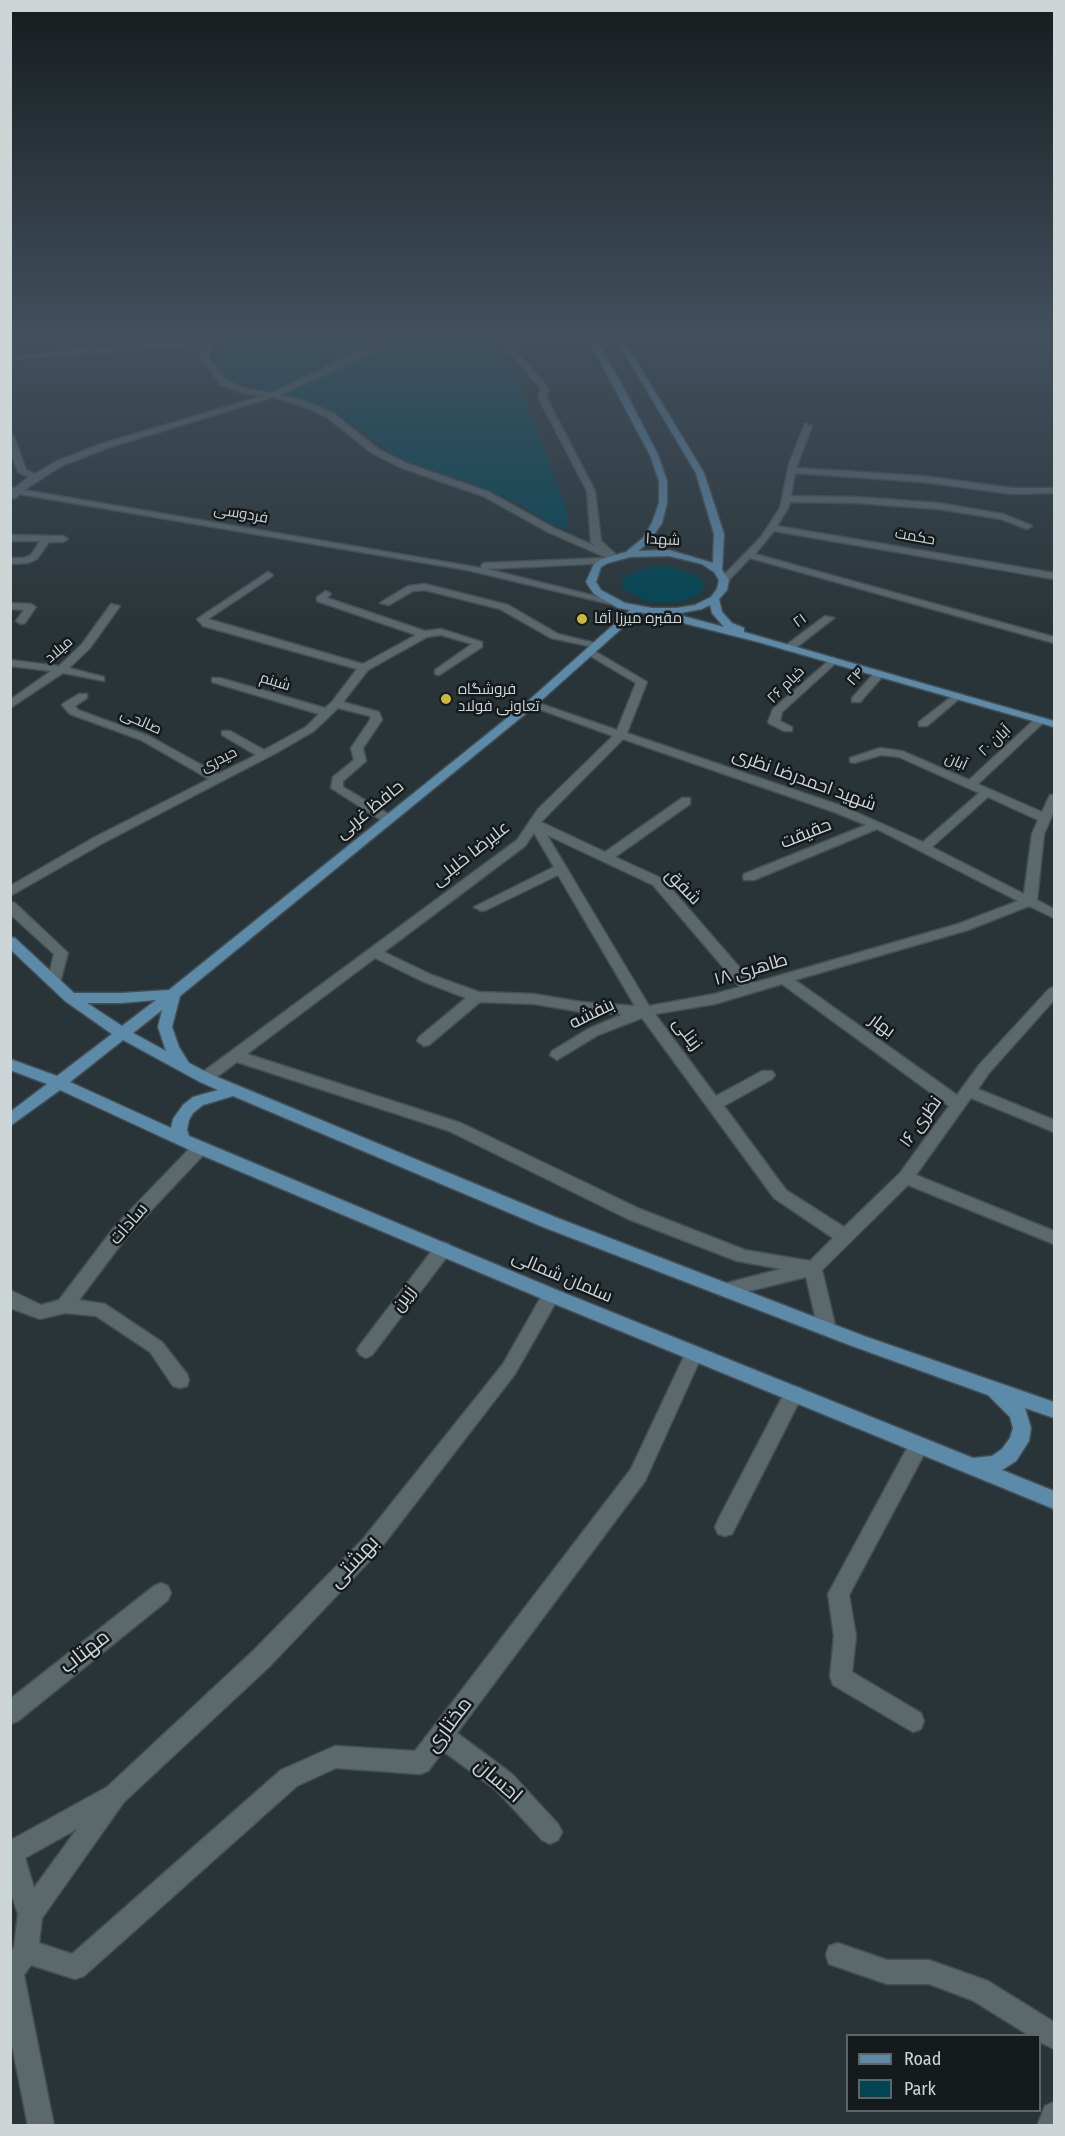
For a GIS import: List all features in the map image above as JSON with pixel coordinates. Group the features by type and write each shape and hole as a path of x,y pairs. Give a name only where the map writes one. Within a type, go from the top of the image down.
{"main road":[{"path":"629,554 646,540 657,523 663,503 663,481 645,437"},
{"path":"652,612 698,607 714,599 722,590 724,580 717,570 719,534 700,473 680,437"},
{"name":"شهدا","path":"610,559 648,552 679,555 705,562 717,570"},
{"path":"610,559 597,566 591,582 597,592 610,602 762,640 1054,724"},
{"path":"714,599 717,613 728,625 762,640"},
{"name":"حافظ غربی","path":"10,1121 57,1082 174,994 531,704 636,609"},
{"path":"10,941 70,998 123,1034 205,1078 538,1217 827,1329 1054,1410"},
{"path":"70,998 122,998 174,994 165,1027 172,1048 185,1068"},
{"name":"سلمان شمالی","path":"10,1064 57,1082 200,1148 550,1295 1054,1500"},
{"path":"183,1140 179,1130 181,1119 188,1109 198,1101 235,1090"},
{"path":"972,1467 995,1464 1009,1455 1019,1442 1022,1428 1018,1413 1008,1402 984,1385"}],"street":[{"path":"10,437 22,472 36,477"},
{"path":"13,493 58,464 135,437"},
{"path":"357,437 375,451 405,466 486,494 610,559"},
{"path":"563,437 591,491 596,542 610,559"},
{"path":"724,580 764,539 784,508 792,470 804,437"},
{"path":"792,470 923,478 1012,491 1054,491"},
{"name":"فردوسی","path":"13,493 467,567"},
{"path":"786,499 856,500 938,506 1003,517 1027,526"},
{"name":"حکمت","path":"771,528 1054,576"},
{"path":"10,538 63,539"},
{"path":"10,561 25,561 34,557 46,539"},
{"path":"749,555 1054,640"},
{"path":"467,567 610,559"},
{"path":"467,567 610,602"},
{"path":"268,575 202,619 207,624 364,668"},
{"path":"385,603 418,586 504,607 555,636 594,648"},
{"path":"326,594 320,599 424,634 441,632 477,642 478,645 439,672"},
{"path":"10,606 31,607 21,621"},
{"name":"میلاد","path":"10,705 61,669 86,646 115,606"},
{"name":"۲۱","path":"789,648 829,618"},
{"name":"حیدری","path":"10,892 99,840 310,729 325,712 336,704 364,668 424,634"},
{"name":"علیرضا خلیلی","path":"205,1078 521,843 542,812 621,735 642,682 594,648"},
{"name":"خیام ۲۶","path":"788,729 774,722 777,711 833,660"},
{"path":"10,663 61,669 100,679"},
{"name":"۲۴","path":"856,700 879,674"},
{"name":"شبنم","path":"216,680 325,712"},
{"name":"صالحی","path":"83,696 68,705 74,712 145,738 217,778"},
{"path":"923,724 957,696"},
{"path":"336,704 375,714 376,720 357,748 360,761 337,780 337,788 388,819"},
{"name":"شهید احمدرضا نظری","path":"531,704 838,809 924,847 1054,914"},
{"name":"آبان ۲۰","path":"970,785 1040,720"},
{"path":"226,733 264,755"},
{"name":"آبان","path":"854,760 880,751 902,754 1044,818"},
{"path":"924,847 987,792"},
{"path":"1030,901 1038,834 1054,798"},
{"path":"606,857 686,801"},
{"name":"شفق","path":"535,824 658,882 750,989"},
{"name":"زینلی","path":"535,824 645,1011 780,1194 844,1236"},
{"name":"حقیقت","path":"749,877 877,825"},
{"path":"481,907 561,869"},
{"name":"طاهری ۱۸","path":"373,952 427,978 477,997 534,999 582,1006 645,1011 715,999 784,980 963,927 1030,901"},
{"path":"10,906 61,953 54,983"},
{"name":"بهار","path":"784,980 958,1104"},
{"name":"نظری ۱۶","path":"813,1268 906,1177 984,1069 1054,992"},
{"path":"424,1041 477,997"},
{"name":"بنفشه","path":"557,1055 593,1032 645,1011"},
{"path":"234,1056 455,1127 634,1214 743,1256 813,1268"},
{"path":"714,1104 767,1075"},
{"path":"969,1091 1054,1126"},
{"name":"سادات","path":"64,1306 122,1230 200,1148"},
{"path":"906,1177 1054,1238"},
{"name":"زرین","path":"366,1350 443,1249"},
{"path":"725,1290 813,1268"},
{"path":"813,1268 827,1329"},
{"name":"بهشتی","path":"116,1794 262,1658 370,1546 509,1370 550,1295"},
{"path":"10,1297 15,1302 40,1312 64,1306 99,1309 156,1347 180,1380"},
{"name":"مختاری","path":"26,1951 75,1967 289,1778 335,1757 420,1763 638,1475 693,1353"},
{"path":"725,1527 794,1394"},
{"path":"913,1721 841,1677 845,1636 838,1594 919,1445"},
{"name":"مهتاب","path":"10,1713 161,1593"},
{"name":"احسان","path":"441,1736 504,1782 550,1832"},
{"path":"41,2126 11,1972 26,1951 30,1914 11,1850 116,1794"},
{"path":"30,1914 116,1794"},
{"path":"838,1955 887,1972 929,1972 979,1990 1054,2036"},
{"path":"1050,2126 1054,2115"}],"green space":[{"path":"369,437 540,437 566,505 569,531 548,522 522,505 468,481 409,463"},
{"path":"664,566 698,576 703,582 704,588 701,593 682,602 656,603 642,600 625,590 622,584 623,578 630,573"}],"place":[{"name":"مقبره میرزا آقا","path":"582,619"},
{"name":"فروشگاه تعاونی فولاد","path":"446,699"}]}
